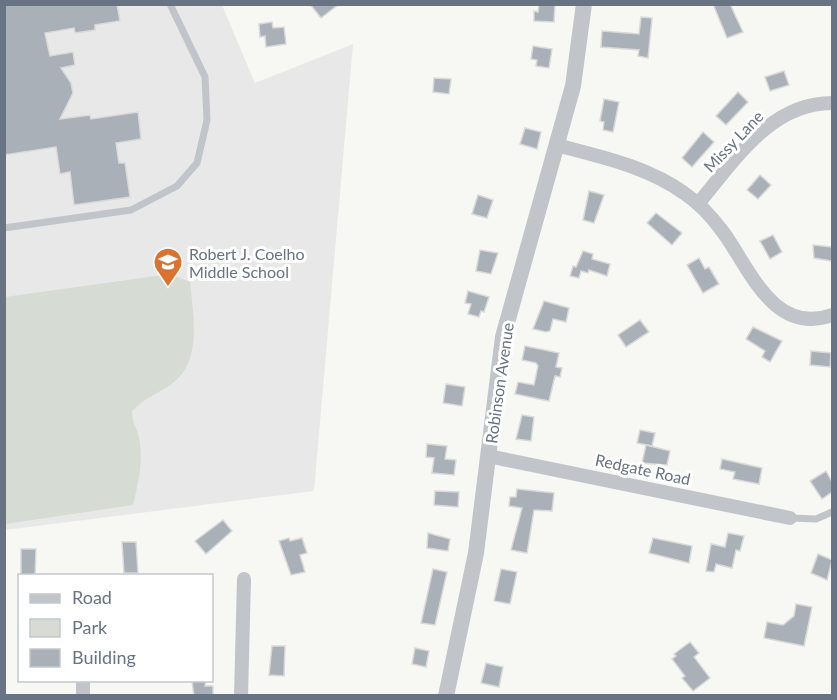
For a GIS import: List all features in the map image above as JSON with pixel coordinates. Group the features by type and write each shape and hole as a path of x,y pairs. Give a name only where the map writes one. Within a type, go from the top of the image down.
{"street":[{"name":"Robinson Avenue","path":"446,696 472,578 503,337 577,69 584,4"},
{"name":"Missy Lane","path":"698,204 768,125 802,108 832,103"},
{"path":"557,145 651,174 676,187 698,204 723,232 763,294 787,311 800,316 822,318 832,315"},
{"name":"Redgate Road","path":"488,456 790,518"},
{"path":"241,696 244,579"}],"lane":[{"path":"4,228 131,210 177,186 197,163 207,120 205,77 170,4"},
{"path":"790,518 816,519 832,512"}],"shaded area":[{"name":"Robert J. Coelho Middle School","path":"4,5 222,5 255,83 353,44 314,491 5,530"}],"green space":[{"path":"170,274 190,282 194,321 192,348 184,372 175,381 132,411 141,454 133,505 5,524 5,297"}],"building":[{"path":"4,4 117,4 120,21 95,25 95,30 75,33 74,28 45,33 50,56 73,52 75,65 61,68 71,83 73,93 60,119 90,115 91,119 138,112 141,139 116,143 119,163 125,163 130,197 74,205 70,172 60,174 56,147 4,155"},
{"path":"310,4 339,4 321,18"},
{"path":"539,4 555,4 554,22 534,21 534,11 538,12"},
{"path":"713,4 730,4 743,32 727,38"},
{"path":"641,17 652,18 648,58 638,56 639,50 601,47 602,31 639,34"},
{"path":"272,22 273,28 284,27 286,44 266,47 265,36 260,37 259,24"},
{"path":"533,46 552,49 549,68 536,66 537,60 531,59"},
{"path":"784,71 789,85 770,91 765,77"},
{"path":"434,78 451,79 449,94 433,92"},
{"path":"738,92 748,102 726,125 716,116"},
{"path":"604,99 619,102 613,132 603,130 604,122 600,121"},
{"path":"525,128 541,132 537,149 520,144"},
{"path":"703,132 714,142 692,167 682,158"},
{"path":"760,175 771,185 758,199 747,190"},
{"path":"589,191 604,195 594,223 583,220"},
{"path":"478,195 493,200 487,218 472,214"},
{"path":"656,213 682,233 672,245 647,223"},
{"path":"773,235 782,252 770,259 760,241"},
{"path":"813,245 832,247 832,261 814,258"},
{"path":"480,250 498,253 491,274 476,271"},
{"path":"583,251 593,254 592,259 610,264 607,276 589,270 588,273 581,271 579,278 570,276 573,266 576,267"},
{"path":"699,258 705,269 709,267 719,284 703,293 687,265"},
{"path":"468,291 489,297 484,312 481,311 479,317 468,314 471,304 465,303"},
{"path":"544,301 569,308 566,322 553,319 550,331 546,332 533,329"},
{"path":"640,320 649,332 626,347 618,335"},
{"path":"753,327 782,341 770,362 762,357 765,351 746,339"},
{"path":"525,346 559,353 556,367 562,368 560,377 555,376 549,401 515,394 518,382 534,385 538,366 536,363 522,360"},
{"path":"811,351 831,353 830,367 810,365"},
{"path":"446,384 465,387 462,406 443,403"},
{"path":"522,415 534,417 531,441 516,439"},
{"path":"640,430 655,433 652,446 637,443"},
{"path":"427,444 447,446 445,459 456,460 454,475 432,473 434,458 426,457"},
{"path":"646,445 670,451 667,465 642,463"},
{"path":"722,459 762,468 759,484 733,479 735,472 720,469"},
{"path":"826,471 832,482 832,492 822,499 810,481"},
{"path":"517,489 554,493 552,511 534,510 527,553 511,550 522,508 509,506 510,497 516,497"},
{"path":"435,491 459,492 458,507 434,505"},
{"path":"223,520 232,531 206,554 195,541"},
{"path":"428,533 450,539 448,551 427,548"},
{"path":"728,533 744,536 740,551 736,550 732,568 716,564 714,572 706,571 711,544 725,547"},
{"path":"289,538 290,541 302,538 307,553 300,555 305,572 291,575 279,541"},
{"path":"653,538 692,546 689,563 649,553"},
{"path":"122,542 136,542 138,573 124,573"},
{"path":"21,549 36,549 35,574 21,574"},
{"path":"818,554 832,560 827,580 811,573"},
{"path":"433,569 447,572 435,625 421,623"},
{"path":"501,569 517,572 510,604 494,601"},
{"path":"796,604 812,607 804,646 764,638 767,622 783,625 794,616"},
{"path":"690,642 699,653 694,657 710,678 693,691 682,678 685,676 672,659 676,656 674,654"},
{"path":"272,646 285,646 284,676 269,675"},
{"path":"415,648 429,651 426,667 412,664"},
{"path":"486,663 503,667 499,687 481,683"},
{"path":"192,682 206,682 205,686 213,686 213,696 194,696"}],"place":[{"name":"Robert J. Coelho Middle School","path":"168,288"}]}
